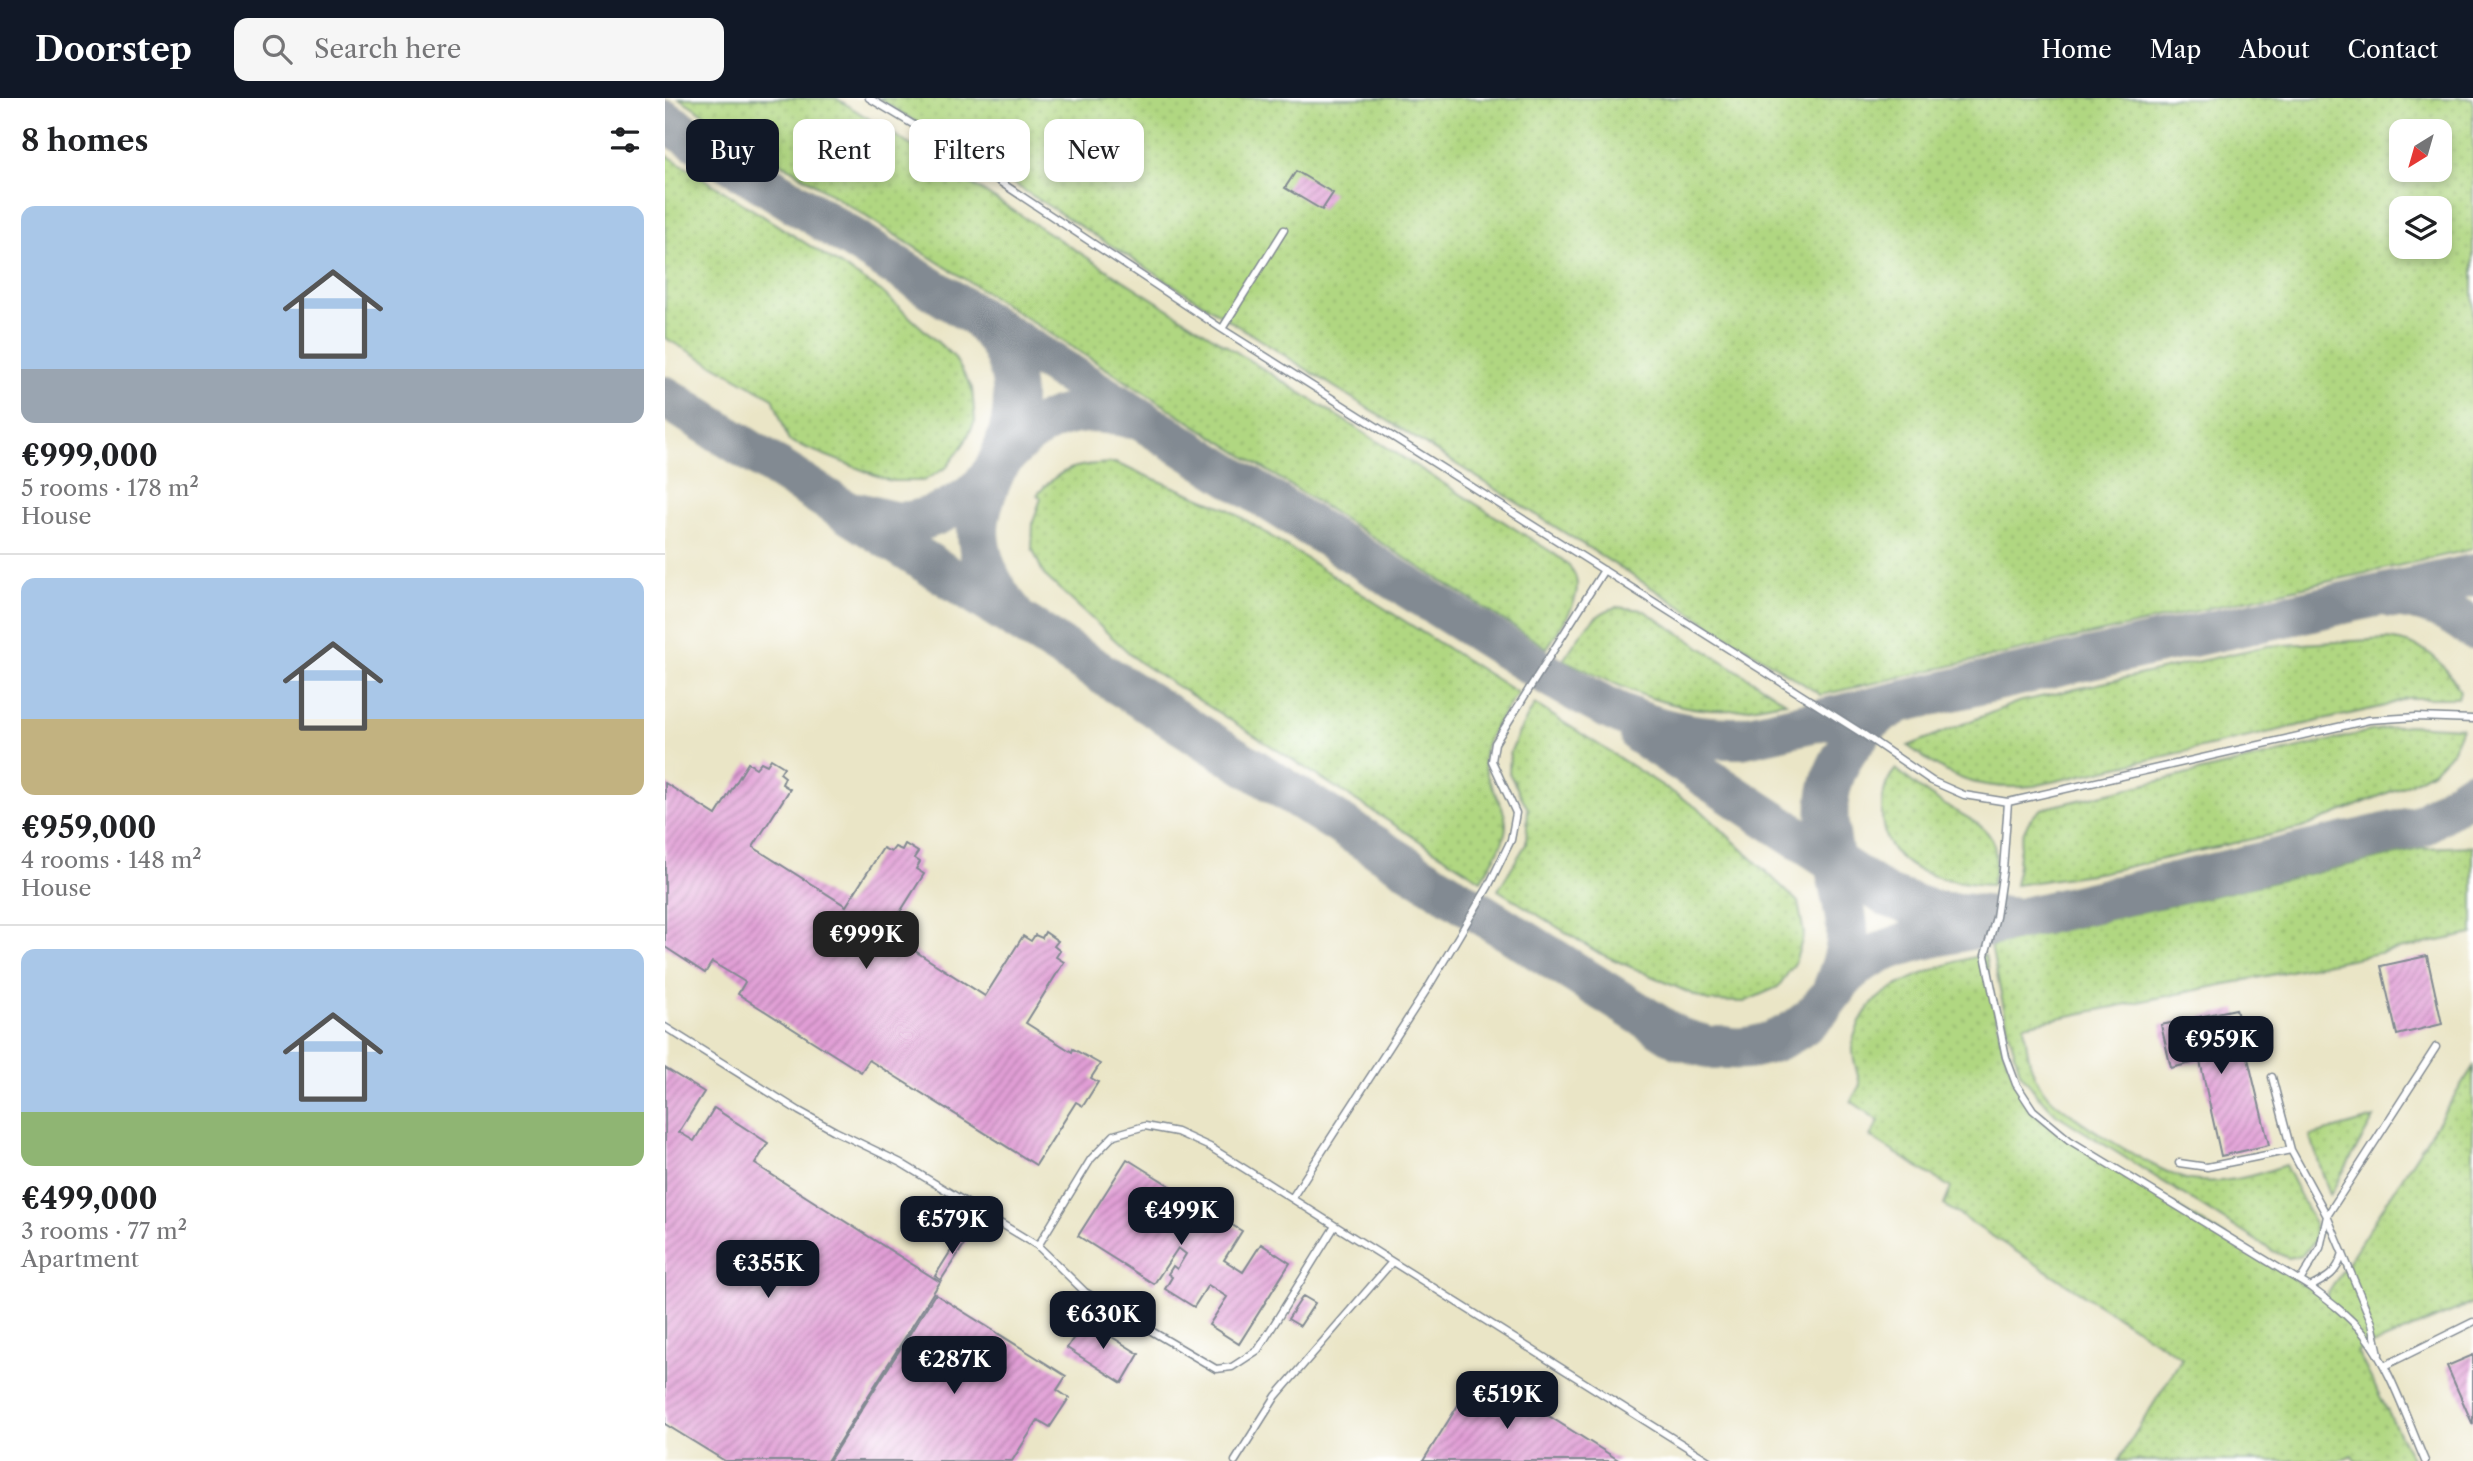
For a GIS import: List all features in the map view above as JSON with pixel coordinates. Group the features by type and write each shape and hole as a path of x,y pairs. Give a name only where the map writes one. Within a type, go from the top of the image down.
{"lane":[{"path":"869,98 919,128 1222,329 1860,732 1932,781 1964,795 2008,802 2369,720 2417,717 2473,719"},
{"path":"1222,329 1284,230"},
{"path":"1292,1198 1429,986 1488,887 1511,839 1516,813 1492,761 1495,743 1604,570"},
{"path":"2008,802 1996,917 1985,955 2006,1057 2016,1084 2033,1110 2069,1140 2310,1287 2344,1313 2382,1363"},
{"path":"665,1027 799,1111 901,1163 1038,1245 1085,1292 1216,1368 1232,1367 1258,1350 1335,1226"},
{"path":"2300,1280 2320,1248 2327,1216 2436,1047"},
{"path":"2271,1077 2291,1150 2327,1216 2343,1253 2372,1323 2382,1363 2425,1461"},
{"path":"1038,1245 1091,1159 1114,1135 1145,1126 1177,1132 1210,1147 1709,1461"},
{"path":"2179,1163 2207,1167 2291,1150"},
{"path":"2310,1287 2329,1278 2338,1268 2343,1253"},
{"path":"1235,1461 1276,1396 1392,1262"},
{"path":"2382,1363 2473,1322"}],"green space":[{"path":"679,98 836,98 869,119 793,119 793,170 779,161 779,119 712,119"},
{"path":"878,98 2473,98 2473,549 1821,695 1011,182 1030,182 1030,119 911,119"},
{"path":"895,135 909,144 909,182 968,182 1565,562 1576,578 1576,596 1563,624 1547,648 812,182 895,182"},
{"path":"665,154 686,167 686,182 709,182 881,291 954,357 972,388 975,421 965,442 947,467 923,481 890,481 789,441 773,398 665,338"},
{"path":"1115,463 1228,509 1518,693 1493,730 1484,755 1484,765 1502,808 1506,826 1500,847 1481,880 1139,662 1044,575 1032,548 1033,522 1041,498 1037,495 1062,472 1091,464"},
{"path":"1616,607 1643,610 1786,702 1733,710 1687,707 1645,696 1563,660 1592,621"},
{"path":"2387,639 2412,644 2431,654 2460,691 2458,698 2406,698 2385,706 2034,786 1997,786 1966,780 1938,767 1908,746 2018,702 2267,646"},
{"path":"1535,704 1702,811 1798,902 1804,934 1795,963 1778,987 1744,1002 1708,1001 1599,953 1498,890 1526,844 1528,809 1509,773 1510,753"},
{"path":"2407,725 2462,728 2452,752 2433,771 2409,784 2302,828 2104,872 2015,885 2022,835 2041,809 2371,731"},
{"path":"1896,769 1929,795 1978,824 1986,832 1992,840 1995,852 1992,885 1956,881 1920,871 1893,849 1885,834 1882,808 1886,784"},
{"path":"2473,846 2473,934 2024,1025 2032,1068 2044,1091 2070,1114 2158,1168 2190,1180 2215,1181 2262,1173 2285,1165 2315,1225 2314,1242 2302,1255 2288,1258 2273,1251 2056,1114 2020,1072 1991,946 2424,848"},
{"path":"1985,955 2005,1055 2021,1091 2040,1117 2069,1140 2325,1298 2473,1067 2473,1303 2357,1351 2413,1461 2355,1461 2352,1455 2338,1461 2118,1461 2182,1358 1944,1205 1951,1188 1870,1137 1879,1121 1851,1101 1860,1085 1853,1055 1854,1037 1872,1004 1885,993 1912,978 1943,966"},
{"path":"2374,1118 2330,1195 2310,1136"}],"building":[{"path":"1296,171 1333,193 1322,210 1285,188"},
{"path":"771,759 784,767 780,773 785,777 782,784 790,789 753,847 846,906 883,848 891,852 895,847 902,850 905,844 918,852 914,858 920,862 916,869 924,874 887,933 985,996 1023,936 1031,941 1035,935 1042,938 1045,932 1058,941 1054,946 1060,951 1056,957 1064,962 1026,1023 1072,1052 1073,1049 1100,1064 1091,1078 1098,1082 1083,1106 1076,1102 1036,1165 869,1060 861,1072 738,994 745,982 712,962 705,973 665,947 665,783 716,815 748,763 756,768 761,762 767,765"},
{"path":"2427,956 2442,1024 2397,1035 2381,966"},
{"path":"2236,1009 2269,1145 2221,1156 2200,1061 2171,1068 2161,1025"},
{"path":"665,1068 704,1092 679,1132 694,1141 714,1108 768,1143 755,1164 940,1282 827,1461 725,1461 665,1424"},
{"path":"1127,1159 1204,1207 1196,1219 1205,1224 1212,1213 1242,1231 1224,1260 1243,1272 1261,1244 1290,1263 1239,1344 1209,1325 1227,1297 1208,1285 1194,1307 1165,1289 1172,1277 1168,1274 1173,1266 1177,1269 1186,1254 1178,1248 1154,1284 1078,1236"},
{"path":"962,1233 969,1237 941,1280 935,1276"},
{"path":"935,1294 1066,1376 1057,1390 1069,1398 1050,1427 1038,1420 1012,1461 829,1461"},
{"path":"1303,1296 1315,1303 1300,1326 1288,1319"},
{"path":"1085,1320 1139,1354 1122,1383 1067,1348"},
{"path":"2473,1355 2473,1425 2447,1366"},
{"path":"1479,1372 1620,1461 1423,1461"}],"taxiway":[{"path":"665,121 1540,670 1612,710 1660,728 1685,734 1741,738 2473,575"},
{"path":"984,324 1003,350 1009,365 1014,396 1011,427 981,508 979,543 990,579 1011,611"},
{"path":"665,397 1678,1038 1715,1049 1719,1046 1745,1048 1772,1042 1808,1021 1847,975 1874,955 1914,941 2020,919"},
{"path":"858,513 895,522 926,518 947,510 975,493 1020,441 1048,422 1063,416 1094,412 1132,418"},
{"path":"2391,597 2435,606 2473,629"},
{"path":"1833,990 1844,959 1847,927 1829,832 1830,787 1839,764 1859,735 1875,717 1893,706"},
{"path":"1640,734 1887,896 1935,912 2020,919 2420,826 2473,791"}]}
